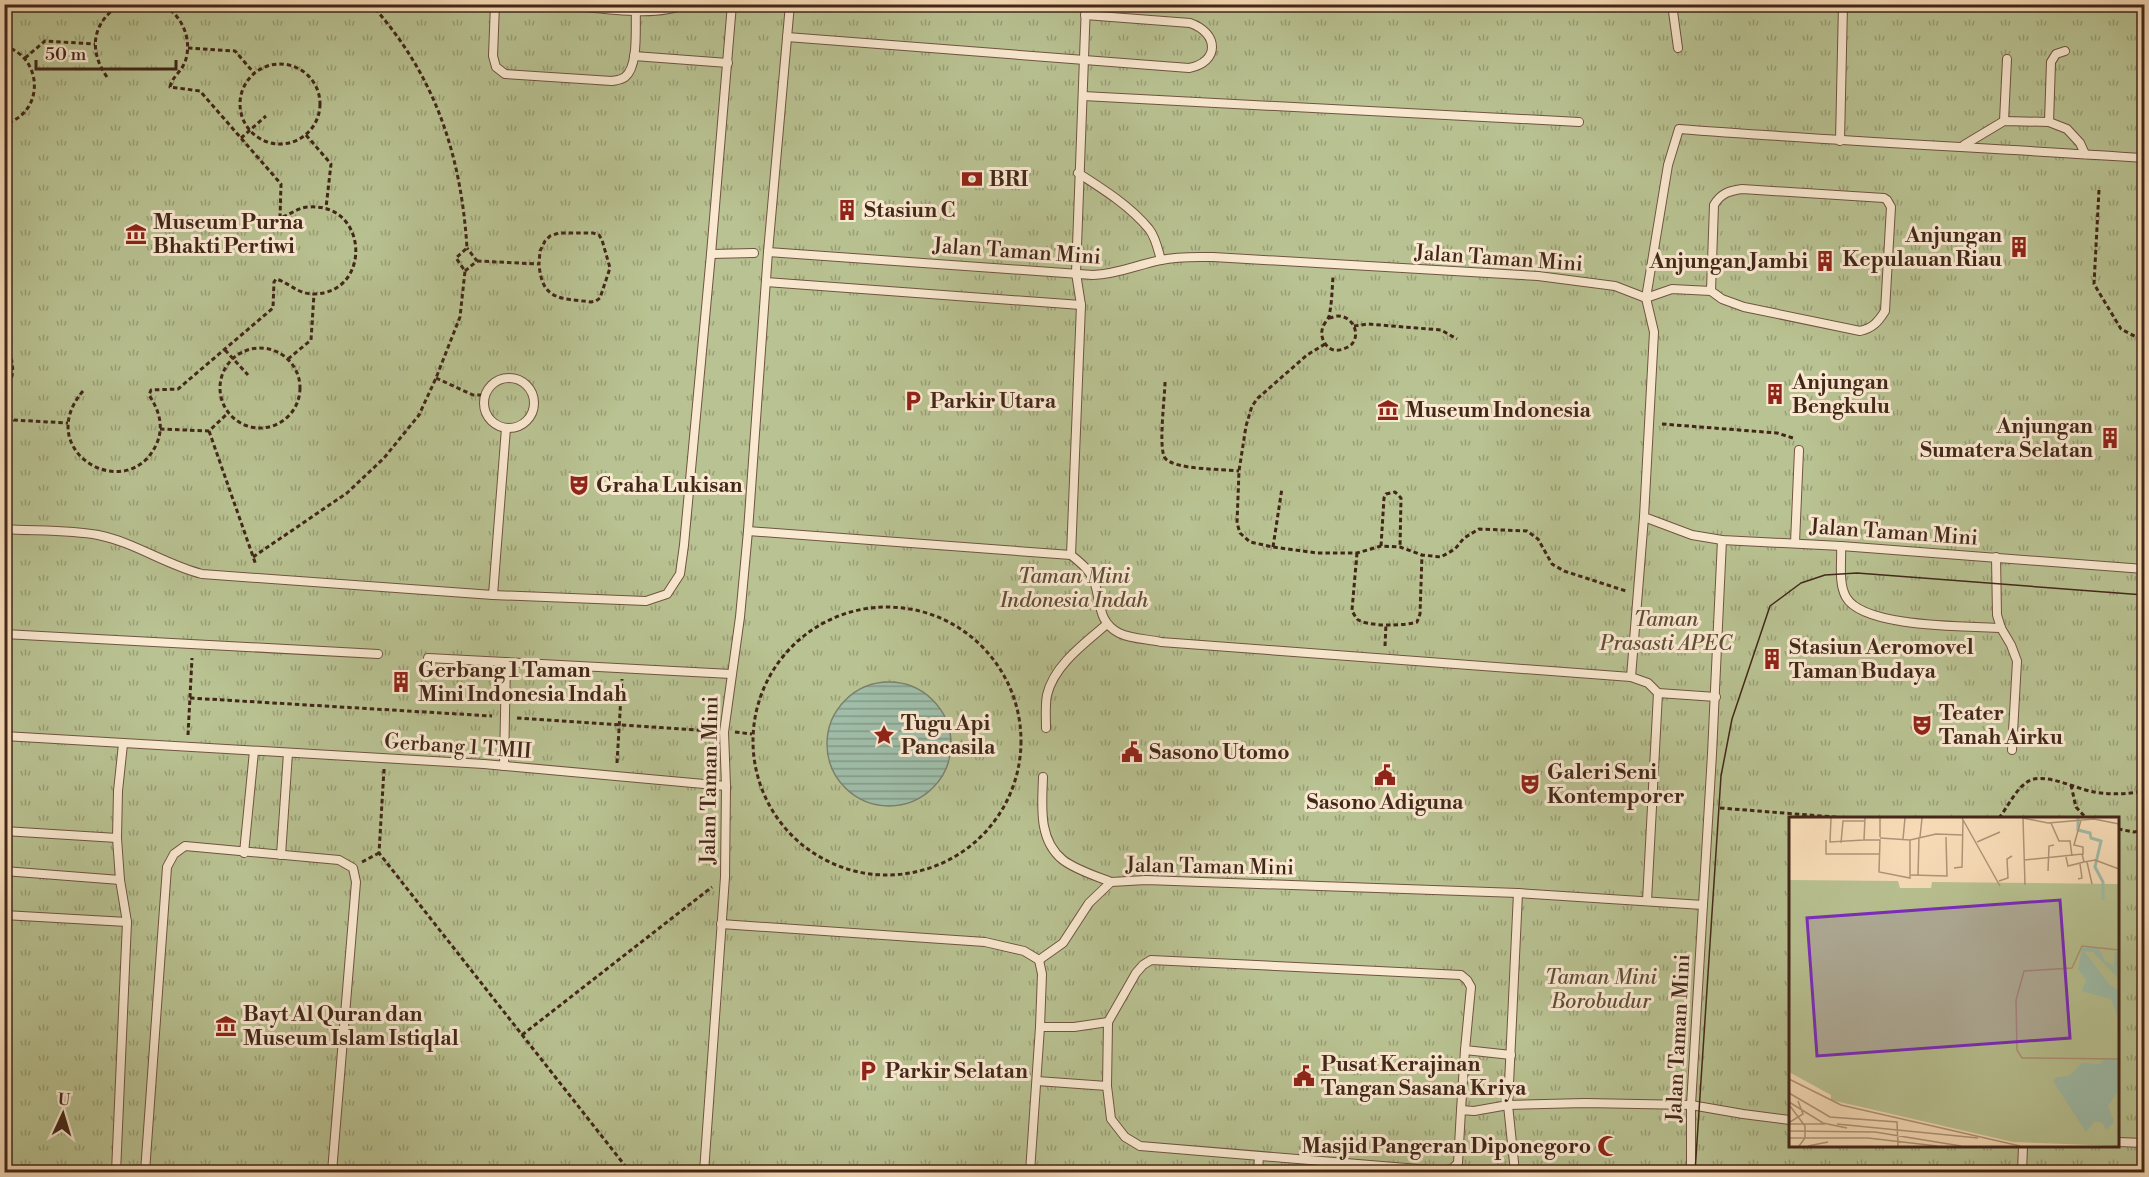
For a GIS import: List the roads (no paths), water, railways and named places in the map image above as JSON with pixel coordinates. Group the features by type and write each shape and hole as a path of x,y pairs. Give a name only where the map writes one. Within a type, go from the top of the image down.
{"lane":[{"path":"495,4 493,56 496,67 505,74 612,81 623,79 630,72 634,56 636,10"},
{"path":"572,6 636,10 674,9 686,4"},
{"path":"4,529 97,535 119,541 202,574 493,595 646,601 667,594 680,574 684,545 732,4"},
{"path":"768,252 790,4"},
{"path":"1071,555 1081,304 1076,273 1078,173 1086,4"},
{"path":"1672,4 1678,48"},
{"path":"1840,141 1843,4"},
{"path":"787,37 1189,68 1200,66 1209,58 1212,45 1210,34 1190,23 1085,15"},
{"path":"2049,122 2051,62 2056,54 2065,51"},
{"path":"634,56 728,63"},
{"path":"2004,121 2007,59"},
{"path":"1083,96 1578,122"},
{"path":"1963,146 2004,121 2049,122 2067,129 2080,143 2085,154"},
{"path":"1631,677 1644,517 1654,332 1646,298 1668,165 1679,129 2145,159"},
{"path":"1078,173 1116,198 1150,230 1161,260"},
{"path":"1646,298 1672,290 1711,291 1722,299 1744,307 1860,330 1869,328 1885,312 1892,207 1884,198 1742,189 1730,191 1718,198 1714,205 1711,291"},
{"name":"Jalan Taman Mini","path":"704,1173 725,877 724,732 740,617 748,531 768,252 1113,274 1180,257 1334,263 1538,276 1615,286 1646,298"},
{"path":"711,254 754,253"},
{"path":"766,282 1081,304"},
{"path":"504,378 521,381 533,393 534,402 529,418 515,427 506,428 491,420 484,404 490,388 504,378"},
{"path":"493,595 506,428"},
{"path":"1796,543 1799,450"},
{"name":"Jalan Taman Mini","path":"1644,517 1692,535 1722,540 1796,543 2145,568"},
{"path":"748,531 1071,555 1089,572 1095,583 1099,609 1107,624 1119,632 1161,642 1631,677 1648,683 1658,693 1716,697"},
{"name":"Jalan Taman Mini","path":"1691,1173 1691,1105 1713,754 1722,540"},
{"path":"1841,546 1842,582 1846,597 1863,612 1902,622 2001,628"},
{"path":"1996,557 1997,615 2017,661 2012,750"},
{"path":"1046,728 1047,694 1058,671 1077,649 1107,624"},
{"path":"4,634 378,654"},
{"path":"428,658 731,674"},
{"path":"504,766 506,662"},
{"path":"1647,901 1658,693"},
{"name":"Gerbang 1 TMII","path":"4,736 504,766 726,786"},
{"path":"116,1173 128,921 120,879 117,838 123,744"},
{"path":"244,852 254,751"},
{"path":"281,855 288,753"},
{"path":"1043,777 1042,822 1049,844 1064,861 1111,882"},
{"path":"4,831 117,838"},
{"path":"145,1173 167,867 174,854 184,846 339,860 353,868 356,882 332,1173"},
{"path":"4,871 120,879"},
{"name":"Jalan Taman Mini","path":"1040,960 1063,943 1089,903 1111,882 1146,880 1518,893 1703,905"},
{"path":"1515,1173 1508,1105 1518,893"},
{"path":"4,915 128,921"},
{"path":"721,924 985,942 1024,951 1040,960 1042,974 1040,1027 1030,1173"},
{"path":"1151,960 1461,975 1471,987 1465,1050 1458,1163 1452,1169 1443,1171 1382,1169 1328,1162 1140,1146 1125,1137 1112,1119 1107,1086 1108,1022 1136,974 1143,965 1151,960"},
{"path":"1040,1027 1074,1027 1108,1022"},
{"path":"1465,1050 1511,1055"},
{"path":"1037,1081 1107,1086"},
{"path":"1461,1110 1474,1111 1508,1105 1585,1103 1691,1105 1789,1120"},
{"path":"2119,1142 2145,1143"},
{"path":"2022,1173 2023,1147"},
{"path":"1258,1173 1259,1156"},
{"path":"1327,1173 1328,1162"}],"tram line":[{"path":"1695,1172 1721,776 1732,719 1770,606 1801,583 1825,575 1857,573 2144,595"}],"place":[{"name":"BRI","path":"972,179"},
{"name":"Stasiun C","path":"847,210"},
{"name":"Museum Purna Bhakti Pertiwi","path":"136,234"},
{"name":"Anjungan Kepulauan Riau","path":"2019,247"},
{"name":"Anjungan Jambi","path":"1825,261"},
{"name":"Anjungan Bengkulu","path":"1775,394"},
{"name":"Parkir Utara","path":"913,401"},
{"name":"Museum Indonesia","path":"1388,410"},
{"name":"Anjungan Sumatera Selatan","path":"2110,438"},
{"name":"Graha Lukisan","path":"579,485"},
{"name":"Stasiun Aeromovel Taman Budaya","path":"1772,659"},
{"name":"Gerbang 1 Taman Mini Indonesia Indah","path":"401,682"},
{"name":"Teater Tanah Airku","path":"1922,725"},
{"name":"Tugu Api Pancasila","path":"884,735"},
{"name":"Sasono Utomo","path":"1132,752"},
{"name":"Sasono Adiguna","path":"1385,775"},
{"name":"Galeri Seni Kontemporer","path":"1530,784"},
{"name":"Bayt Al Quran dan Museum Islam Istiqlal","path":"226,1026"},
{"name":"Parkir Selatan","path":"868,1071"},
{"name":"Pusat Kerajinan Tangan Sasana Kriya","path":"1304,1076"},
{"name":"Masjid Pangeran Diponegoro","path":"1608,1146"}],"park label":[{"name":"Taman Mini Indonesia Indah","path":"1074,588"},
{"name":"Taman Prasasti APEC","path":"1666,631"},
{"name":"Taman Mini Borobudur","path":"1601,989"}]}
